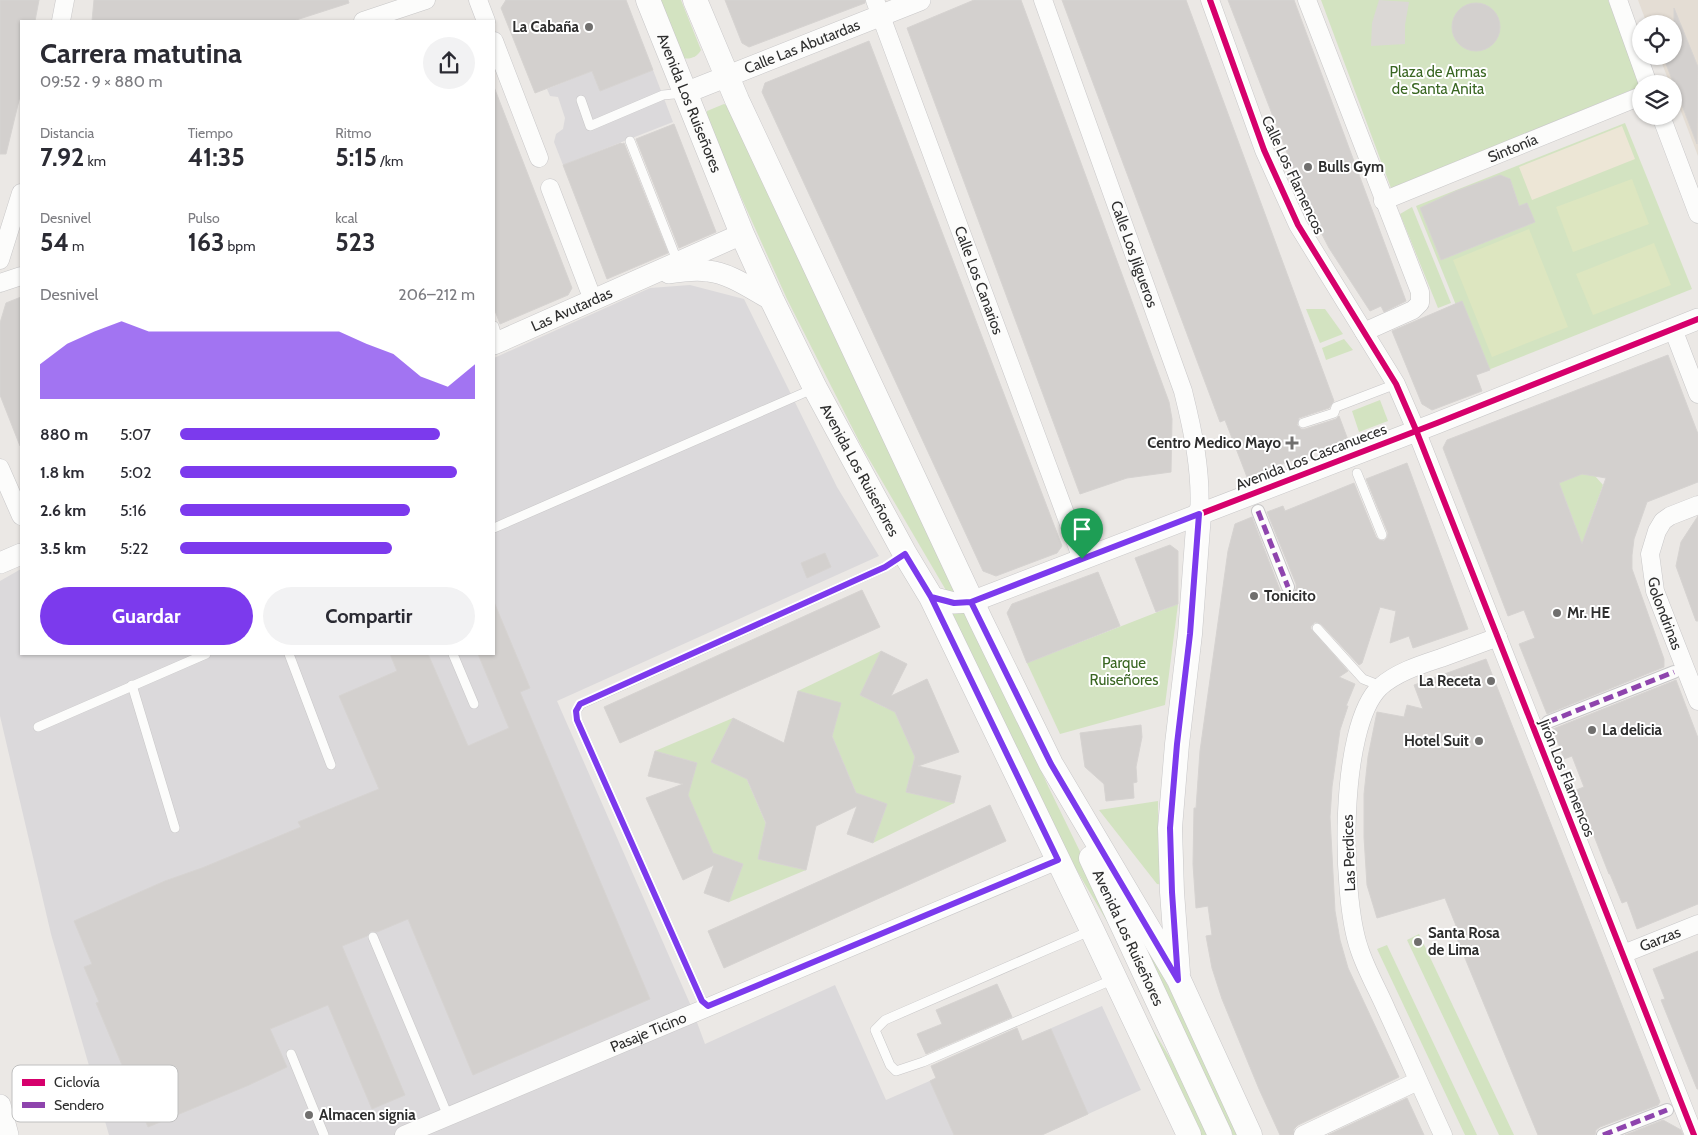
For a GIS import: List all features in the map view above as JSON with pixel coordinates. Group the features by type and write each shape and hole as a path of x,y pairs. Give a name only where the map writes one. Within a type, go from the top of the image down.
{"main road":[{"name":"Avenida Los Ruiseñores","path":"648,0 742,234 772,300 815,388 905,554 931,597 1189,1135"},
{"name":"Avenida Los Ruiseñores","path":"696,0 726,77 971,602 1051,764 1178,980 1250,1135"},
{"path":"1178,980 1170,828 1177,744 1190,634 1199,514"},
{"name":"Avenida Los Ruiseñores","path":"1051,764 1072,817 1220,1135"},
{"name":"Avenida Los Ruiseñores","path":"1092,930 1195,1082"}],"street":[{"path":"61,20 65,0"},
{"path":"366,20 426,0"},
{"path":"478,0 486,20"},
{"name":"Calle Las Abutardas","path":"685,93 726,77 878,8 920,0"},
{"name":"Calle Los Jilgueros","path":"1043,0 1183,392 1191,423 1200,498 1199,514"},
{"name":"Calle Los Flamencos","path":"1210,0 1264,150 1295,217 1396,384 1416,430"},
{"path":"1307,0 1420,292 1420,303 1414,310 1364,332"},
{"path":"1618,0 1645,75"},
{"name":"Calle Los Canarios","path":"878,8 1082,559"},
{"path":"495,44 539,158"},
{"name":"Sintonía","path":"1384,201 1632,100"},
{"path":"1664,125 1698,214"},
{"path":"550,188 593,300"},
{"path":"0,260 20,196"},
{"name":"Las Avutardas","path":"496,337 593,300 742,234"},
{"name":"Las Avutardas","path":"651,275 683,271 709,271 730,277 772,300"},
{"path":"0,283 20,276"},
{"name":"Avenida Los Cascanueces","path":"931,597 954,603 971,602 1698,319"},
{"path":"1672,329 1698,394"},
{"name":"Jirón Los Flamencos","path":"1416,430 1694,1135"},
{"path":"0,468 20,514"},
{"name":"Golondrinas","path":"1698,505 1670,516 1663,521 1657,531 1650,554 1655,591 1698,701"},
{"path":"1258,511 1288,588"},
{"path":"0,563 20,554"},
{"name":"Las Perdices","path":"1443,1135 1359,948 1352,916 1349,887 1347,802 1352,753 1366,706 1381,686 1413,668 1498,638"},
{"path":"1548,722 1687,675"},
{"name":"Pasaje Ticino","path":"404,1135 1058,860"},
{"name":"Garzas","path":"1623,954 1698,924"},
{"path":"1303,1135 1418,1081"},
{"path":"0,1105 8,1135"},
{"path":"1603,1135 1667,1110"}],"lane":[{"path":"581,100 590,126 663,96 685,93"},
{"path":"630,142 678,263"},
{"path":"1303,423 1334,413 1336,407 1396,384"},
{"path":"495,528 815,388"},
{"path":"1357,473 1382,535"},
{"path":"708,1006 702,1001 577,720 576,711 580,704 885,567 905,554"},
{"path":"1317,628 1363,679 1381,686"},
{"path":"38,726 204,655"},
{"path":"289,655 331,765"},
{"path":"453,655 474,704"},
{"path":"132,686 175,828"},
{"path":"1092,930 885,1020 876,1030 890,1064 896,1070 923,1062 1115,978"},
{"path":"373,937 448,1116"},
{"path":"291,1054 324,1135"}],"shaded area":[{"path":"1379,0 1409,2 1405,25 1405,44 1371,46 1372,23"},
{"path":"1638,0 1698,0 1698,156 1682,114 1682,75 1666,75 1663,65 1682,65 1682,15 1644,15"},
{"path":"653,70 673,122 563,165 554,142 556,134 563,129 565,118 558,97 550,96 547,89 592,71 600,91"},
{"path":"690,285 744,299 837,487 879,556 557,701 691,1006 705,1044 835,985 886,1100 1102,1006 1141,1090 1042,1135 109,1135 105,1122 178,1122 178,1065 89,1065 51,934 0,716 0,581 20,570 20,655 495,655 495,358 650,288"}],"green space":[{"path":"659,0 681,0 701,50 695,56 688,59 682,58"},
{"name":"Plaza de Armas de Santa Anita","path":"1321,0 1608,0 1637,75 1632,75 1632,90 1391,188"},
{"path":"724,104 730,107 962,596 947,592 862,447 787,299 705,117 707,111"},
{"path":"1625,123 1692,289 1483,372 1416,206"},
{"path":"1632,179 1649,224 1573,252 1556,207"},
{"path":"1412,207 1451,303 1438,308 1400,214"},
{"path":"1529,229 1568,327 1492,357 1453,260"},
{"path":"1654,243 1671,285 1593,315 1576,274"},
{"path":"1306,309 1325,309 1343,334 1320,343"},
{"path":"1344,339 1353,350 1326,360 1322,348"},
{"path":"1380,400 1388,421 1359,432 1352,411"},
{"path":"1560,467 1595,476 1603,485 1588,527 1586,572 1559,532 1575,525 1565,499 1549,504 1544,489"},
{"name":"Parque Ruiseñores","path":"1178,604 1165,705 1060,734 1027,663"},
{"path":"945,608 967,609 1049,788 1147,989 1073,864"},
{"path":"881,651 860,695 886,708 893,708 915,757 906,792 954,803 873,843 887,804 857,795 830,731 798,691"},
{"path":"733,718 711,762 737,774 745,775 766,824 758,859 806,870 729,902 743,864 713,854 686,791 690,787 697,763 655,751"},
{"path":"1158,801 1158,837 1164,885 1157,884 1099,810"},
{"path":"1111,878 1178,1005 1241,1135 1233,1135"},
{"path":"1419,934 1514,1135 1499,1135 1407,940"},
{"path":"1387,945 1477,1135 1465,1135 1377,949"},
{"path":"1133,997 1181,1076 1209,1135 1199,1135"}],"sand":[{"path":"1622,126 1635,159 1532,200 1519,167"}],"building":[{"path":"0,0 39,0 35,20 20,20 20,96 6,154 0,154"},
{"path":"94,0 348,0 349,3 296,20 92,20"},
{"path":"506,0 626,0 653,70 600,91 592,71 535,93 501,8"},
{"path":"725,0 865,0 865,3 749,47 742,43"},
{"path":"974,0 1021,0 1169,402 1172,419 1171,472 1127,478 1080,494 907,28"},
{"path":"1062,0 1186,0 1334,401 1329,408 1299,418 1297,425 1301,429 1305,429 1336,419 1339,416 1348,440 1247,477 1225,420 1220,422"},
{"path":"1228,0 1294,0 1406,301 1384,312 1381,306 1370,311 1329,248 1308,207"},
{"path":"1471,3 1481,3 1493,10 1500,22 1500,32 1493,44 1481,51 1471,51 1463,47 1456,40 1452,32 1452,22 1456,14 1463,7"},
{"path":"1682,28 1698,67 1697,144 1682,105 1682,75 1670,75 1666,65 1682,65"},
{"path":"869,41 1062,546 1057,553 996,576 983,571 762,92 765,83"},
{"path":"495,90 572,288 568,295 500,324 495,311"},
{"path":"674,124 716,232 679,248 636,139"},
{"path":"624,143 668,253 607,279 563,165"},
{"path":"1500,175 1510,179 1519,206 1527,203 1535,222 1441,260 1420,208 1456,191"},
{"path":"20,297 20,446 0,395 0,323 6,303"},
{"path":"1462,301 1490,370 1476,375 1482,391 1432,410 1422,404 1392,331"},
{"path":"1668,355 1698,434 1698,482 1647,502 1634,539 1632,555 1632,569 1664,659 1664,667 1547,714 1519,644 1535,638 1524,610 1508,616 1443,448 1447,440","holes":["1582,474 1606,478 1582,544 1559,483"]},
{"path":"1407,463 1468,629 1413,648 1409,636 1390,643 1396,611 1380,607 1362,663 1359,665 1321,624 1315,622 1311,626 1311,629 1348,671 1339,677 1355,684 1346,706 1348,706 1340,730 1332,787 1330,817 1335,911 1340,940 1348,968 1399,1077 1298,1125 1294,1129 1293,1135 1280,1135 1222,999 1212,968 1206,936 1212,935 1208,906 1196,908 1193,864 1194,808 1196,808 1200,751 1228,551 1235,524 1252,517 1280,590 1286,595 1291,594 1296,589 1296,584 1267,512 1283,506 1285,511 1354,483 1376,537 1384,541 1388,533 1366,479"},
{"path":"1698,516 1698,621 1696,621 1676,566 1681,542"},
{"path":"1170,545 1178,551 1178,604 1156,612 1135,558"},
{"path":"825,553 831,567 807,578 801,563"},
{"path":"1098,572 1120,626 1027,663 1007,613 1012,604"},
{"path":"862,590 880,627 620,743 604,707"},
{"path":"495,604 530,688 520,692 650,999 473,1075 408,919 377,932 371,931 367,936 342,946 405,1095 372,1109 328,1005 270,1029 287,1067 178,1115 178,1065 122,1065 96,1003 99,1002 84,967 92,964 74,921 165,881 202,868 301,827 298,822 379,789 339,696 397,671 390,655 428,655 468,746 509,728 478,655 495,655"},
{"path":"881,651 907,664 891,696 927,679 959,752 918,766 961,776 954,803 906,792 915,757 895,712 860,695"},
{"path":"1486,659 1660,1102 1658,1105 1600,1127 1596,1130 1595,1135 1538,1135 1453,929 1457,928 1445,898 1377,918 1367,885 1364,794 1368,757 1377,712 1404,717 1407,705 1423,709 1414,685"},
{"path":"1676,680 1698,738 1698,904 1637,929 1627,901 1622,903 1609,874 1576,790 1584,787 1572,756 1564,759 1553,729"},
{"path":"798,691 841,703 832,736 856,793 887,804 873,843 847,834 857,806 816,826 806,870 758,859 766,823 747,779 711,762 733,718 784,743"},
{"path":"1141,725 1142,737 1136,767 1137,782 1133,783 1134,798 1106,801 1104,784 1085,767 1080,733"},
{"path":"655,751 697,763 688,795 713,853 743,864 729,902 704,893 714,865 683,880 646,798 683,784 648,776"},
{"path":"990,805 1006,841 724,968 708,931"},
{"path":"1698,951 1697,1089 1661,1000 1665,999 1653,969"},
{"path":"997,984 1012,1017 926,1054 917,1034 942,1024 936,1010"},
{"path":"1017,1028 1022,1041 1051,1029 1088,1114 1042,1135 954,1135 930,1081 936,1078 931,1066"},
{"path":"1407,1098 1424,1135 1328,1135"},
{"path":"1663,1120 1681,1130 1683,1135 1625,1135"},
{"path":"146,1122 160,1122 148,1127"}],"marked path":[{"path":"1258,511 1288,587"},
{"path":"1548,722 1674,672"},
{"path":"1603,1135 1667,1110"}],"cycle path":[{"path":"1210,0 1264,150 1298,225 1396,384 1416,430 1694,1135"},
{"path":"931,597 954,603 971,602 1437,423 1698,319"}],"place":[{"name":"La Cabaña","path":"589,27"},
{"name":"Bulls Gym","path":"1308,167"},
{"name":"Centro Medico Mayo","path":"1292,443"},
{"name":"Tonicito","path":"1254,596"},
{"name":"Mr. HE","path":"1557,613"},
{"name":"La Receta","path":"1491,681"},
{"name":"La delicia","path":"1592,730"},
{"name":"Hotel Suit","path":"1479,741"},
{"name":"Santa Rosa de Lima","path":"1418,942"},
{"name":"Almacen signia","path":"309,1115"}],"route":[{"path":"1082,559 971,602 954,603 931,597 1058,860 708,1006 702,1001 577,720 576,711 580,704 885,567 905,554 931,597 954,603 971,602 1051,764 1178,980 1170,828 1177,744 1190,634 1199,514 1082,559"}]}
